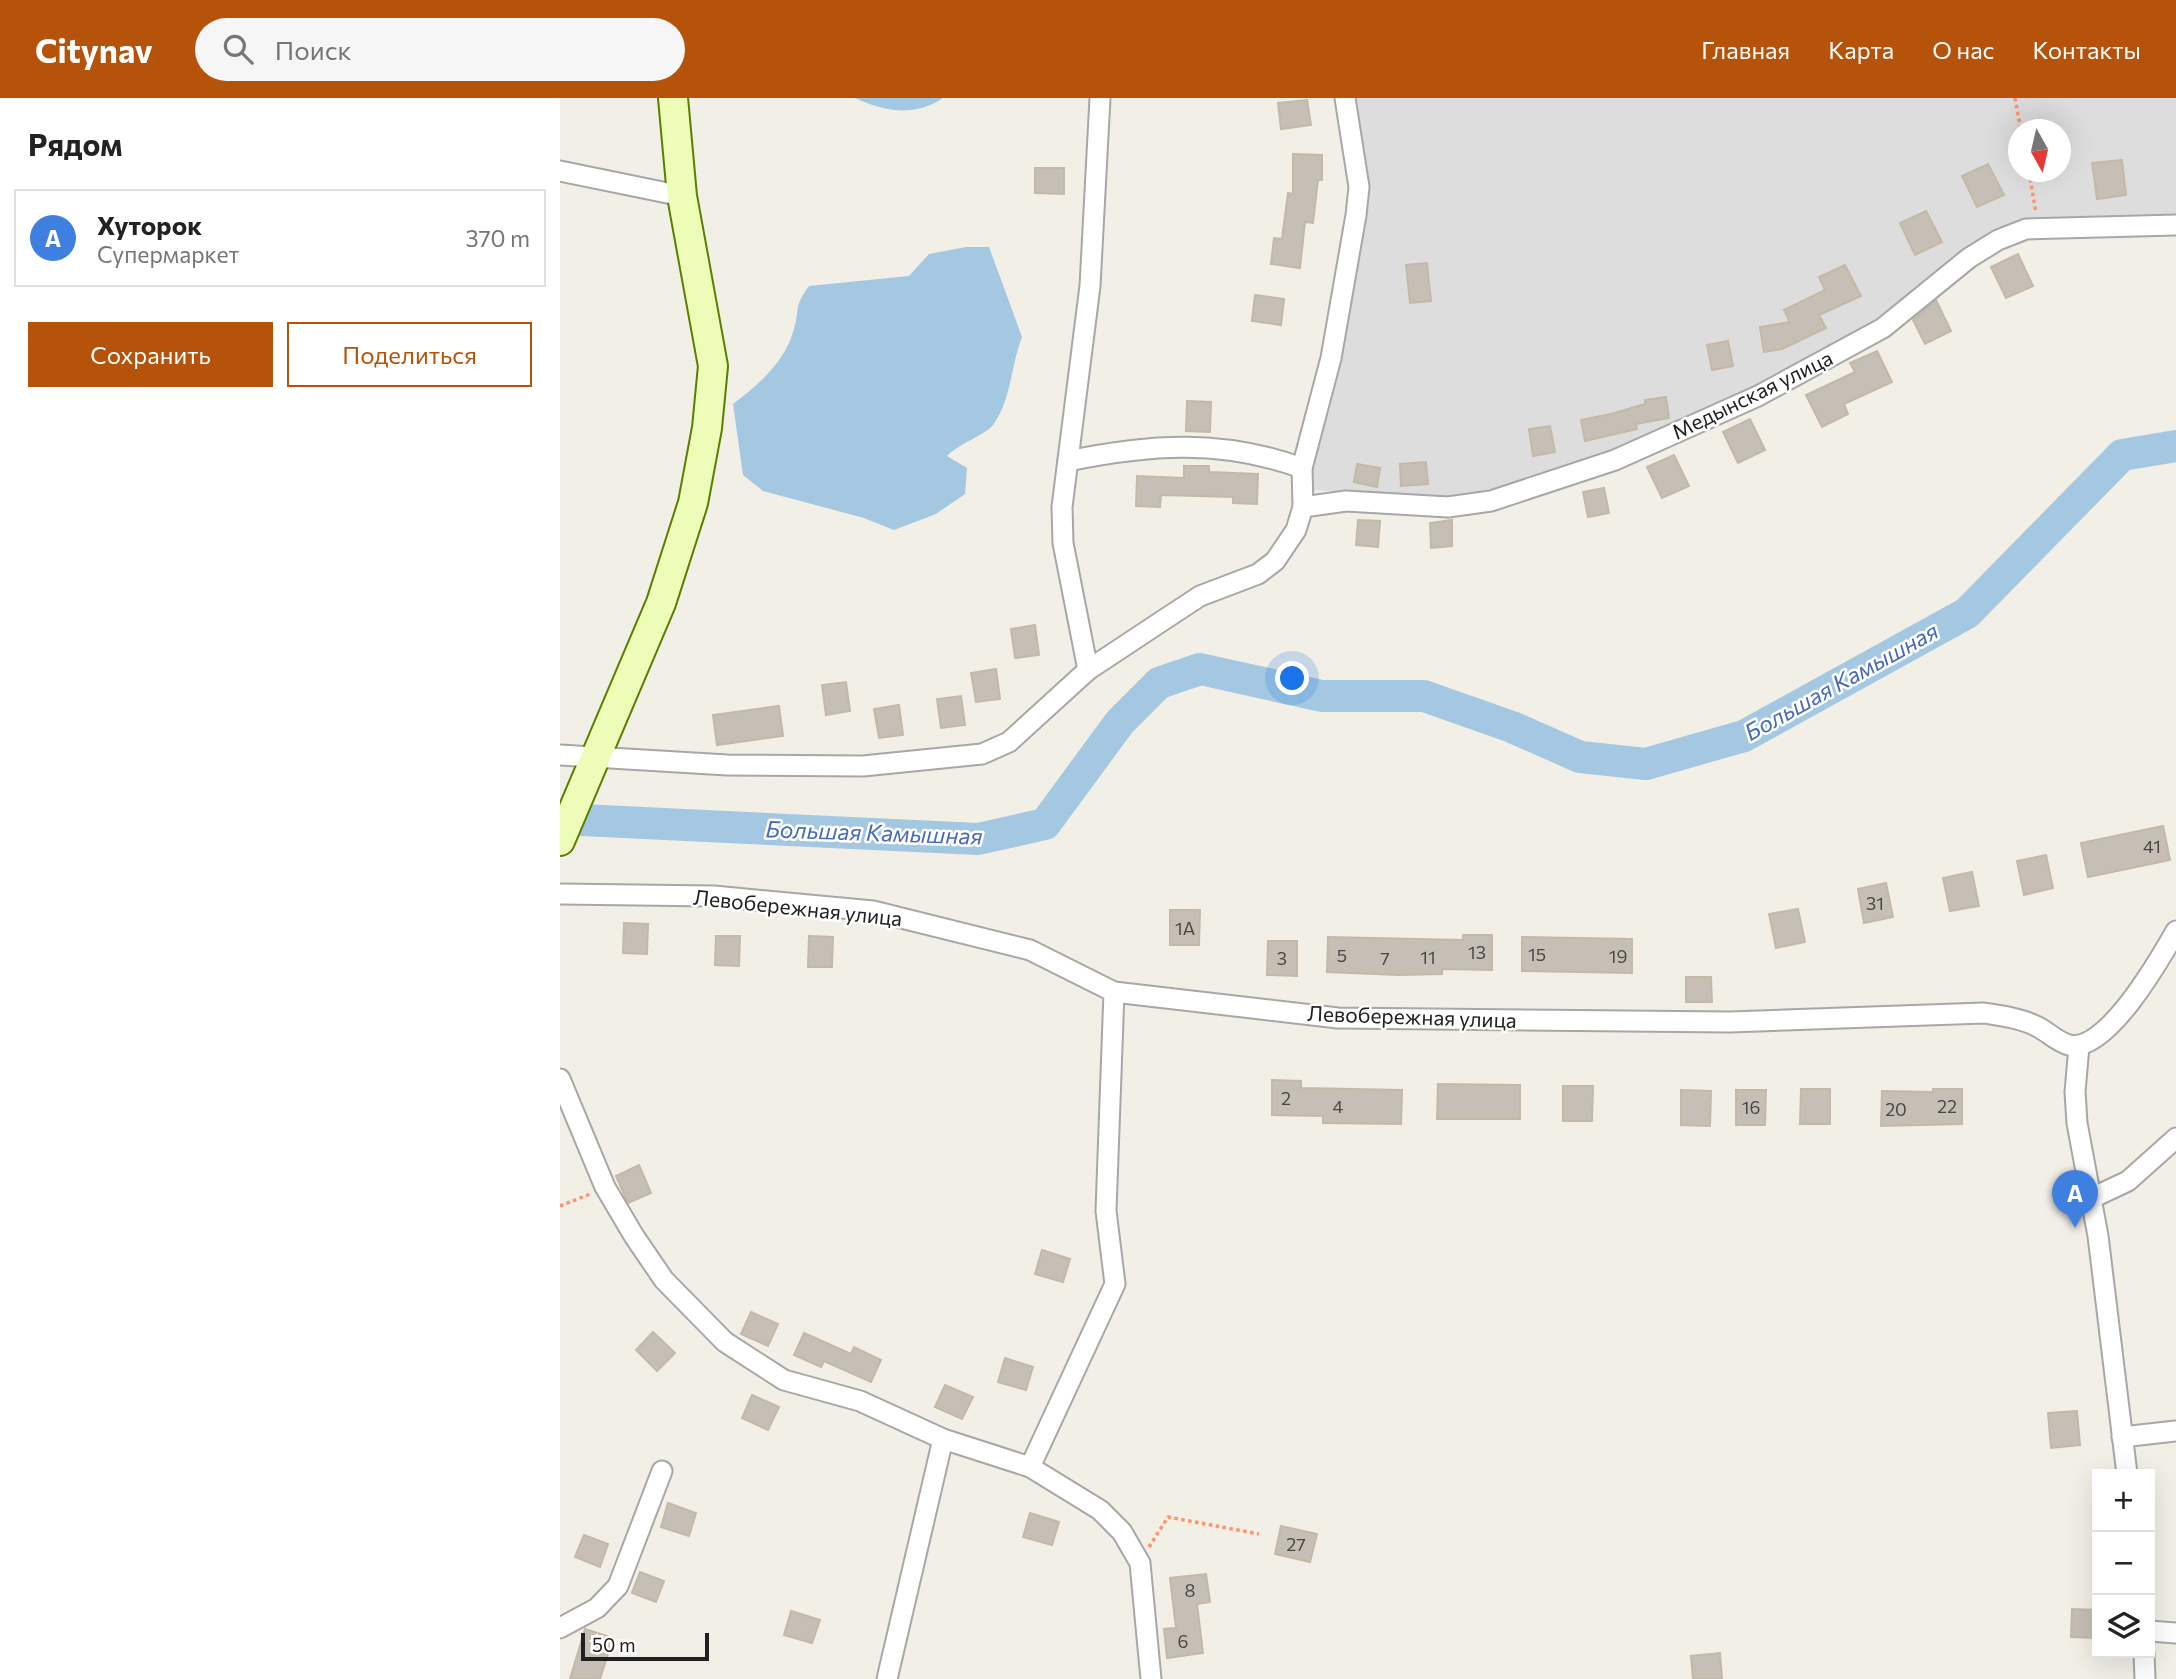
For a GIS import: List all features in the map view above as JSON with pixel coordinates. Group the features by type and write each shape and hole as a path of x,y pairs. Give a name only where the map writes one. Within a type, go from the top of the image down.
{"street":[{"path":"560,841 661,603 694,503 707,428 713,366 682,196 673,98"},
{"path":"1088,670 1063,543 1062,507 1090,286 1100,98"},
{"path":"560,755 590,770 727,765 863,766 982,754 1009,742 1088,670 1200,596 1258,574 1275,561 1296,530 1303,507 1302,468 1331,358 1356,215 1359,187 1345,98"},
{"path":"560,171 682,196"},
{"name":"Медынская улица","path":"1303,507 1346,501 1448,506 1491,500 1615,460 1758,396 1883,328 1969,258 1998,240 2026,229 2176,225"},
{"path":"1068,461 1128,449 1216,446 1265,454 1302,468"},
{"name":"Левобережная улица","path":"560,894 714,896 873,911 1030,950 1114,992 1338,1018 1730,1023 1984,1013 2014,1018 2037,1026 2067,1044 2079,1046"},
{"path":"2126,1469 2092,1198 2074,1092 2079,1046 2095,1040 2113,1022 2152,972 2176,931"},
{"path":"1030,1467 1115,1284 1106,1211 1114,992"},
{"path":"560,1079 605,1187 664,1280 725,1342 784,1380 860,1402 943,1439 1030,1467 1100,1510 1122,1532 1140,1563 1152,1679"},
{"path":"2092,1198 2128,1181 2176,1138"},
{"path":"2122,1437 2176,1431"},
{"path":"887,1679 943,1439"},
{"path":"560,1628 597,1608 618,1586 662,1471"},
{"path":"2155,1631 2176,1633"},
{"path":"2144,1658 2145,1679"}],"path":[{"path":"2015,98 2019,119"},
{"path":"2031,182 2039,229"},
{"path":"560,1206 605,1187"},
{"path":"1140,1563 1167,1517 1259,1534"}],"shaded area":[{"path":"1352,98 2176,98 2176,217 2025,221 1990,231 1862,329 1784,372 1622,447 1475,495 1438,499 1313,490 1310,463 1366,184 1364,155"}],"water":[{"path":"855,98 943,98 922,108 900,110 877,107"},
{"path":"966,247 989,247 1022,337 1004,405 993,425 947,456 967,468 965,494 936,514 894,530 864,518 763,491 743,475 733,404 761,381 783,354 793,332 799,305 809,286 909,276 929,254"}],"building":[{"path":"1307,100 1311,125 1281,129 1278,103"},
{"path":"1293,154 1322,155 1322,180 1318,180 1313,223 1305,222 1300,268 1271,264 1274,238 1282,239 1288,193 1293,194"},
{"path":"2122,160 2126,195 2097,199 2092,163"},
{"path":"1988,164 2004,195 1977,207 1962,176"},
{"path":"1035,168 1064,168 1064,194 1035,193"},
{"path":"1926,211 1942,242 1915,255 1900,223"},
{"path":"2018,254 2033,286 2006,298 1991,267"},
{"path":"1427,263 1431,301 1410,303 1406,265"},
{"path":"1845,265 1861,296 1819,315 1826,328 1782,349 1764,352 1760,327 1790,322 1784,310 1825,290 1819,277"},
{"path":"1255,295 1284,299 1281,325 1252,321"},
{"path":"1936,300 1951,331 1925,344 1913,320"},
{"path":"1728,341 1733,366 1712,370 1707,345"},
{"path":"1877,351 1892,382 1844,404 1848,414 1822,427 1806,395 1855,372 1850,363"},
{"path":"1666,397 1669,418 1636,424 1637,429 1585,441 1581,420 1645,404 1645,400"},
{"path":"1187,401 1211,402 1210,432 1186,431"},
{"path":"1750,419 1765,450 1738,463 1723,432"},
{"path":"1550,426 1555,452 1533,456 1529,429"},
{"path":"1674,455 1689,486 1662,498 1647,467"},
{"path":"1426,462 1428,484 1401,486 1400,464"},
{"path":"1357,464 1380,468 1377,487 1354,482"},
{"path":"1184,466 1209,466 1209,472 1258,474 1257,504 1233,503 1233,497 1161,495 1160,507 1136,506 1137,476 1184,478"},
{"path":"1604,488 1609,513 1588,517 1583,492"},
{"path":"1358,520 1380,521 1378,547 1356,545"},
{"path":"1452,520 1452,546 1431,548 1430,523"},
{"path":"1035,625 1039,655 1015,658 1011,629"},
{"path":"996,669 1000,699 976,702 971,673"},
{"path":"846,682 850,711 826,715 822,685"},
{"path":"961,696 965,725 941,728 937,699"},
{"path":"899,705 903,735 879,738 874,709"},
{"path":"779,706 783,736 717,745 713,715"},
{"path":"2163,826 2170,860 2088,877 2081,843"},
{"path":"2046,855 2053,888 2024,895 2017,861"},
{"path":"1972,872 1979,906 1950,911 1943,878"},
{"path":"1886,883 1893,917 1864,923 1858,889"},
{"path":"1798,909 1805,942 1776,948 1769,914"},
{"path":"1170,910 1200,910 1199,945 1170,945"},
{"path":"624,923 648,924 647,954 623,953"},
{"path":"1463,935 1492,935 1492,970 1442,969 1442,974 1399,975 1327,972 1328,937 1463,940"},
{"path":"716,936 740,936 739,966 715,965"},
{"path":"809,936 833,937 832,967 808,967"},
{"path":"1522,937 1632,939 1632,973 1522,971"},
{"path":"1268,941 1297,941 1297,976 1267,975"},
{"path":"1686,977 1711,977 1712,1002 1686,1002"},
{"path":"1272,1080 1301,1081 1301,1088 1402,1090 1401,1124 1323,1123 1323,1116 1272,1115"},
{"path":"1438,1084 1520,1085 1520,1119 1437,1119"},
{"path":"1563,1086 1593,1086 1592,1121 1563,1121"},
{"path":"1801,1089 1830,1089 1830,1124 1800,1124"},
{"path":"1933,1089 1962,1089 1962,1124 1881,1126 1882,1091 1933,1092"},
{"path":"1681,1090 1711,1091 1710,1126 1681,1125"},
{"path":"1736,1090 1766,1090 1765,1125 1736,1125"},
{"path":"639,1165 651,1193 628,1203 616,1176"},
{"path":"1042,1250 1070,1259 1063,1282 1035,1274"},
{"path":"751,1312 778,1324 768,1346 741,1334"},
{"path":"653,1332 675,1353 657,1371 636,1350"},
{"path":"804,1333 851,1354 854,1347 881,1360 871,1382 824,1361 821,1367 794,1355"},
{"path":"1005,1358 1033,1367 1026,1390 998,1382"},
{"path":"945,1385 973,1397 962,1419 935,1407"},
{"path":"752,1395 779,1407 768,1430 742,1418"},
{"path":"2077,1411 2080,1445 2051,1448 2048,1413"},
{"path":"668,1503 696,1513 689,1536 661,1527"},
{"path":"1030,1513 1059,1522 1052,1545 1023,1537"},
{"path":"1281,1526 1317,1534 1310,1562 1275,1554"},
{"path":"584,1535 608,1544 600,1567 575,1557"},
{"path":"640,1572 664,1581 656,1602 632,1593"},
{"path":"1206,1574 1210,1602 1197,1604 1203,1653 1167,1658 1164,1629 1176,1628 1170,1578"},
{"path":"2072,1609 2092,1610 2092,1638 2071,1637"},
{"path":"791,1611 820,1620 812,1643 784,1635"},
{"path":"585,1629 613,1638 600,1679 570,1679"},
{"path":"1720,1653 1722,1679 1693,1679 1691,1656"}],"waterway":[{"name":"Большая Камышная","path":"560,819 978,839 1045,824 1120,722 1159,683 1200,669 1322,696 1424,696 1512,727 1580,757 1646,764 1744,736 1967,613 2122,455 2176,446"}],"place":[{"name":"Хуторок","path":"2075,1228"}]}
